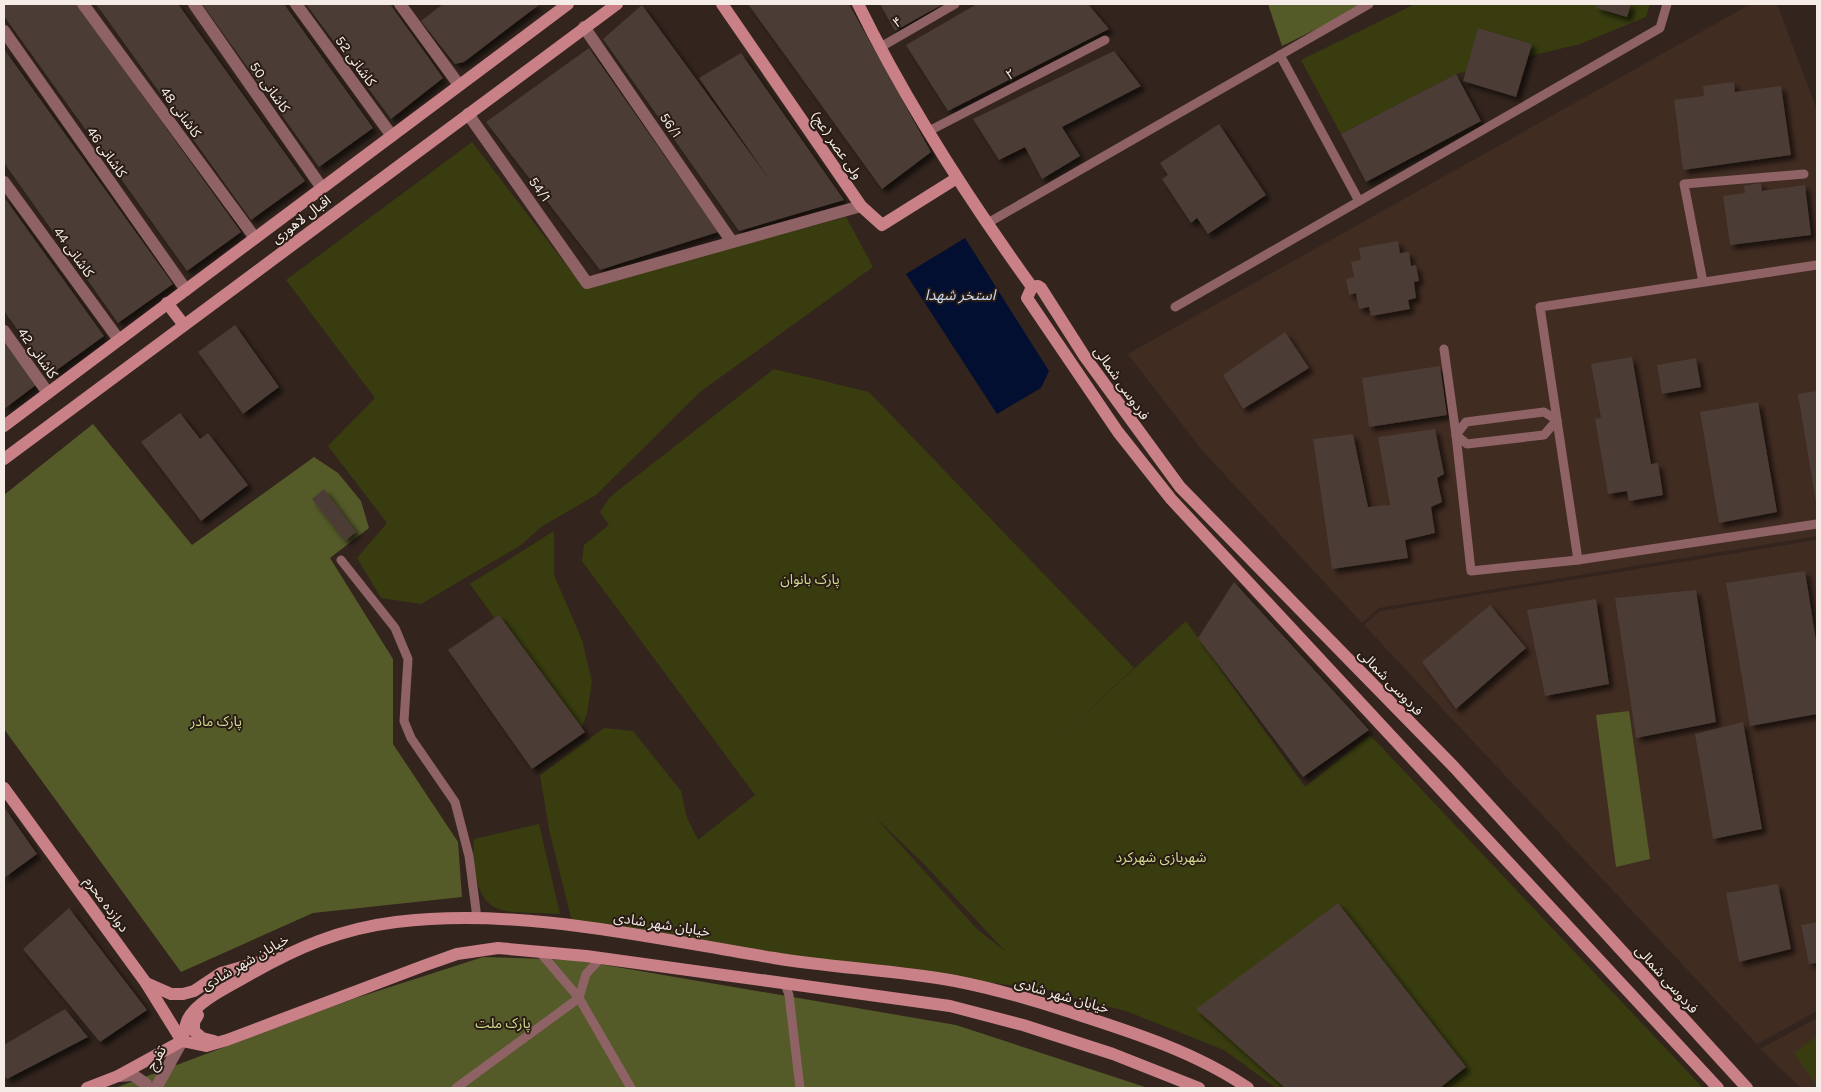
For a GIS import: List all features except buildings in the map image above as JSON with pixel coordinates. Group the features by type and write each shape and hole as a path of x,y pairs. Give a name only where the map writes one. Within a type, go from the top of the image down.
{"main road":[{"name":"اقبال لاهوری","path":"4,426 566,4"},
{"name":"اقبال لاهوری","path":"4,459 617,4"},
{"name":"ولی عصر (عج)","path":"722,4 861,206 882,225 957,178"},
{"name":"فردوسی شمالی","path":"858,4 879,48 927,132 986,224 1032,287 1038,286 1041,288 1085,357 1180,488 1454,767 1747,1088"},
{"path":"1032,287 1027,298 1118,432 1171,499 1718,1088"},
{"path":"168,304 184,325"},
{"name":"دوازده محرم","path":"4,788 146,983 182,1041"},
{"name":"خیابان شهر شادی","path":"182,1041 188,1018 209,998 283,956 314,941 354,929 396,922 478,918 593,928 783,960 955,981 1047,1005 1120,1028 1192,1057 1248,1088"},
{"path":"87,1088 118,1076 182,1041 206,1046 227,1040 457,954 498,948 539,950 950,1006 1024,1025 1113,1054 1198,1088"},
{"path":"146,983 171,994 194,992 221,973 283,956"},
{"path":"209,998 194,1022 194,1031 202,1038 215,1042 227,1040"}],"street":[{"name":"کاشانی 48","path":"83,4 254,238"},
{"name":"کاشانی 50","path":"194,4 322,188"},
{"name":"کاشانی 52","path":"296,4 392,136"},
{"path":"400,4 459,85"},
{"name":"56/1","path":"584,28 732,242"},
{"name":"کاشانی 46","path":"4,31 186,290"},
{"name":"54/1","path":"468,114 587,283 732,242"},
{"name":"کاشانی 44","path":"4,182 119,340"},
{"path":"732,242 861,206"},
{"name":"کاشانی 42","path":"4,331 48,393"},
{"name":"تفرج","path":"156,1088 182,1041"},
{"path":"118,1076 134,1075 146,1084 147,1088"}],"lane":[{"name":"۴","path":"879,48 955,4"},
{"path":"986,224 1369,4"},
{"path":"1175,307 1660,28 1667,4"},
{"name":"۲","path":"927,132 1105,40"},
{"path":"1280,55 1359,201"},
{"path":"1703,282 1684,184 1804,174"},
{"path":"1578,560 1540,307 1817,265"},
{"path":"1444,349 1456,435 1471,571 1578,560 1817,524"},
{"path":"1456,435 1466,422 1544,412 1557,420"},
{"path":"1456,435 1467,444 1544,435 1557,420"},
{"path":"341,560 395,628 408,659 404,721 411,738 455,802 468,856 478,918"},
{"path":"539,950 579,998 632,1088"},
{"path":"456,1088 579,998 586,974 601,958"},
{"path":"785,984 789,995 800,1088"}],"shaded area":[{"path":"1751,4 1777,4 1817,110 1817,536 1379,608 1362,623 1202,450 1128,354"},
{"path":"1817,540 1817,1011 1757,1044 1364,625 1380,611"},
{"path":"1817,1018 1817,1088 1801,1088 1760,1049"}],"green space":[{"path":"1268,4 1367,4 1282,46"},
{"path":"1415,4 1650,4 1646,17 1580,44 1456,74 1341,134 1301,60"},
{"path":"472,142 584,288 846,217 873,267 700,392 596,495 541,527 521,545 421,604 381,598 357,558 387,523 328,446 375,398 286,280"},
{"path":"774,369 869,392 1134,668 1051,745 1186,621 1305,787 1370,735 1703,1088 1276,1088 1224,1050 1126,1011 1061,995 1054,991 573,926 549,829 540,775 604,728 633,731 681,791 687,818 698,840 755,795 582,561 584,545 609,525 600,512 610,497","holes":["875,817 923,863 1006,952 977,929"]},
{"name":"پارک مادر","path":"93,424 192,545 314,457 338,473 361,501 369,528 330,558 393,659 393,744 458,842 462,897 313,913 181,972 4,729 4,495"},
{"path":"554,531 554,575 582,640 592,682 587,713 579,735 470,584"},
{"path":"1629,711 1650,859 1616,867 1596,715"},
{"path":"539,824 560,914 519,913 498,909 490,904 479,888 474,868 474,839"},
{"name":"پارک ملت","path":"483,957 576,960 956,1025 1148,1088 115,1088 353,999"},
{"path":"1817,1036 1817,1086 1794,1053"}],"water":[{"name":"استخر شهدا","path":"965,238 1049,371 1041,388 997,414 906,274"}],"park label":[{"name":"پارک بانوان","path":"810,579"},
{"name":"شهربازی شهرکرد","path":"1161,857"}]}
